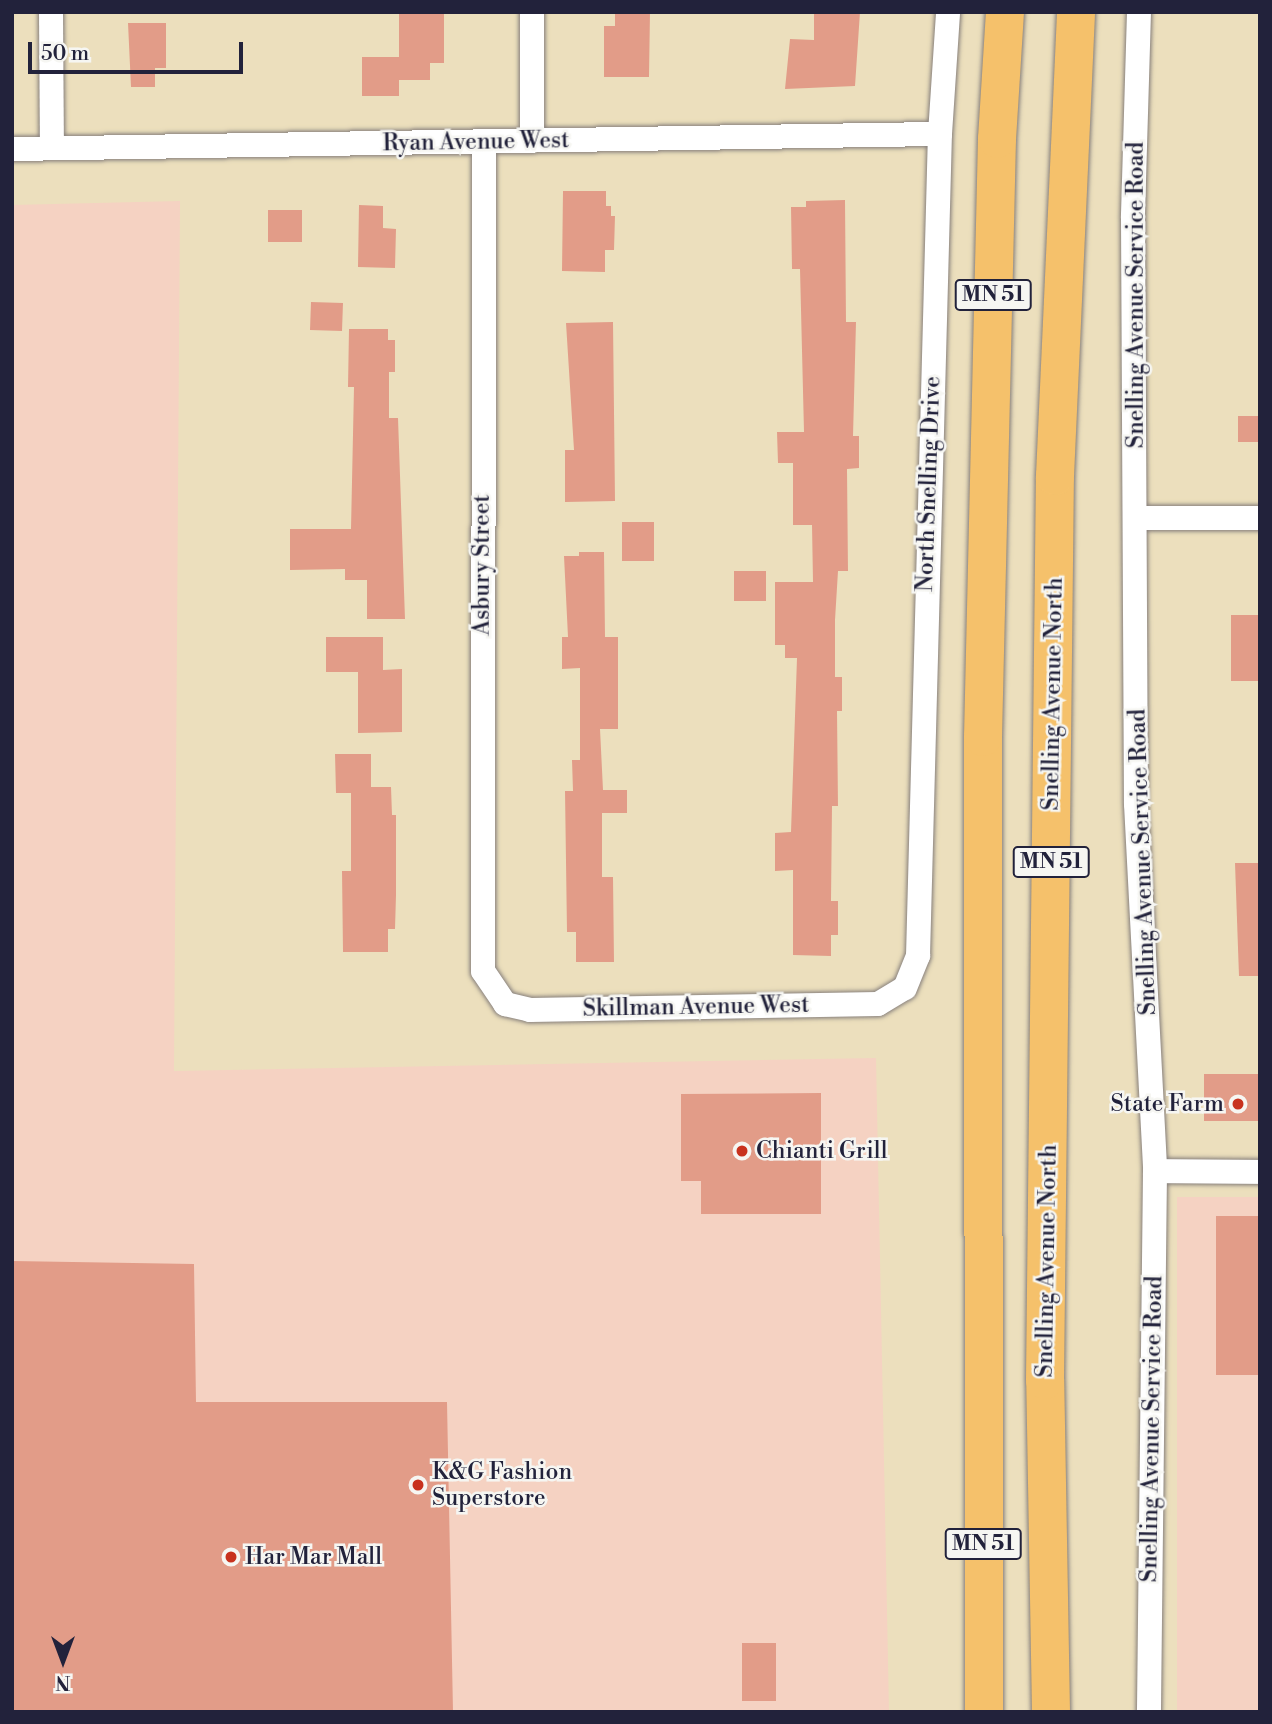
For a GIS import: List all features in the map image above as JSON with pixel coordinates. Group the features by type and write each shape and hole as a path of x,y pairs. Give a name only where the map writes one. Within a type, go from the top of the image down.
{"main road":[{"name":"MN 51","path":"984,1712 983,737 997,139 1005,12"},
{"name":"Snelling Avenue North","path":"1051,1712 1045,1380 1055,476 1076,12"}],"street":[{"path":"51,12 52,148"},
{"path":"532,12 532,141"},
{"name":"North Snelling Drive","path":"905,988 918,956 940,134 948,12"},
{"name":"Snelling Avenue Service Road","path":"1139,12 1133,218 1137,518 1136,804 1155,1171 1149,1712"},
{"name":"Ryan Avenue West","path":"12,149 940,134"},
{"name":"Asbury Street","path":"484,141 480,947 482,971 490,986"},
{"path":"1137,518 1260,518"},
{"name":"Skillman Avenue West","path":"490,986 505,1004 530,1010 878,1004 905,988"},
{"path":"1155,1171 1260,1172"}],"shaded area":[{"name":"Har Mar Mall","path":"180,201 174,1071 876,1058 889,1712 12,1712 12,205"},
{"path":"1177,1197 1260,1197 1260,1712 1177,1712"}],"building":[{"path":"399,12 444,12 444,63 430,63 430,80 399,80 399,96 362,96 362,57 399,57"},
{"path":"615,12 650,12 649,77 604,77 604,26 615,26"},
{"path":"814,12 860,12 855,86 785,89 790,39 814,40"},
{"path":"128,23 166,23 166,68 155,68 155,87 131,87"},
{"path":"563,191 606,191 606,206 611,206 611,216 615,216 614,250 605,250 605,272 562,271"},
{"path":"845,200 846,322 856,322 853,436 859,436 859,468 847,469 848,571 838,571 835,620 835,677 842,677 842,711 837,711 838,806 832,806 831,901 838,901 838,935 831,935 831,956 793,955 793,870 775,871 775,833 791,832 797,658 785,658 785,645 775,645 775,582 813,582 812,525 793,525 793,463 778,463 777,432 804,432 800,269 792,269 791,207 806,207 806,201"},
{"path":"359,205 383,206 383,228 396,229 395,268 358,267"},
{"path":"268,210 302,210 302,242 268,242"},
{"path":"311,302 343,303 342,331 310,330"},
{"path":"613,322 615,501 565,502 565,450 574,450 566,323"},
{"path":"349,329 388,329 388,340 395,340 395,372 389,372 389,418 398,418 405,619 367,619 367,580 345,580 345,569 290,570 290,529 351,529 354,387 348,387"},
{"path":"1238,416 1260,416 1260,442 1238,442"},
{"path":"622,522 654,522 654,561 622,561"},
{"path":"579,552 604,552 605,637 618,637 618,729 600,729 603,790 627,790 627,813 602,813 602,877 613,877 614,962 576,962 576,932 567,932 565,791 573,791 572,760 580,760 580,668 562,669 562,637 568,637 564,556 579,556"},
{"path":"734,571 766,571 766,601 734,601"},
{"path":"1231,615 1260,615 1260,681 1231,681"},
{"path":"326,637 383,637 383,670 402,669 402,732 358,733 358,672 326,672"},
{"path":"335,754 371,754 371,787 391,787 392,815 396,815 396,895 395,929 388,929 388,952 343,952 342,871 351,871 351,793 336,793"},
{"path":"1235,863 1260,863 1260,976 1239,976"},
{"path":"1204,1074 1260,1074 1260,1121 1204,1121"},
{"name":"Chianti Grill","path":"821,1093 821,1214 701,1214 701,1181 681,1181 681,1094"},
{"path":"1216,1216 1260,1216 1260,1375 1216,1375"},
{"name":"Har Mar Mall","path":"12,1261 194,1264 196,1402 447,1402 453,1712 12,1712"},
{"path":"742,1643 776,1643 776,1701 742,1701"}],"place":[{"name":"State Farm","path":"1238,1104"},
{"name":"Chianti Grill","path":"742,1151"},
{"name":"K&G Fashion Superstore","path":"418,1485"},
{"name":"Har Mar Mall","path":"231,1557"}]}
